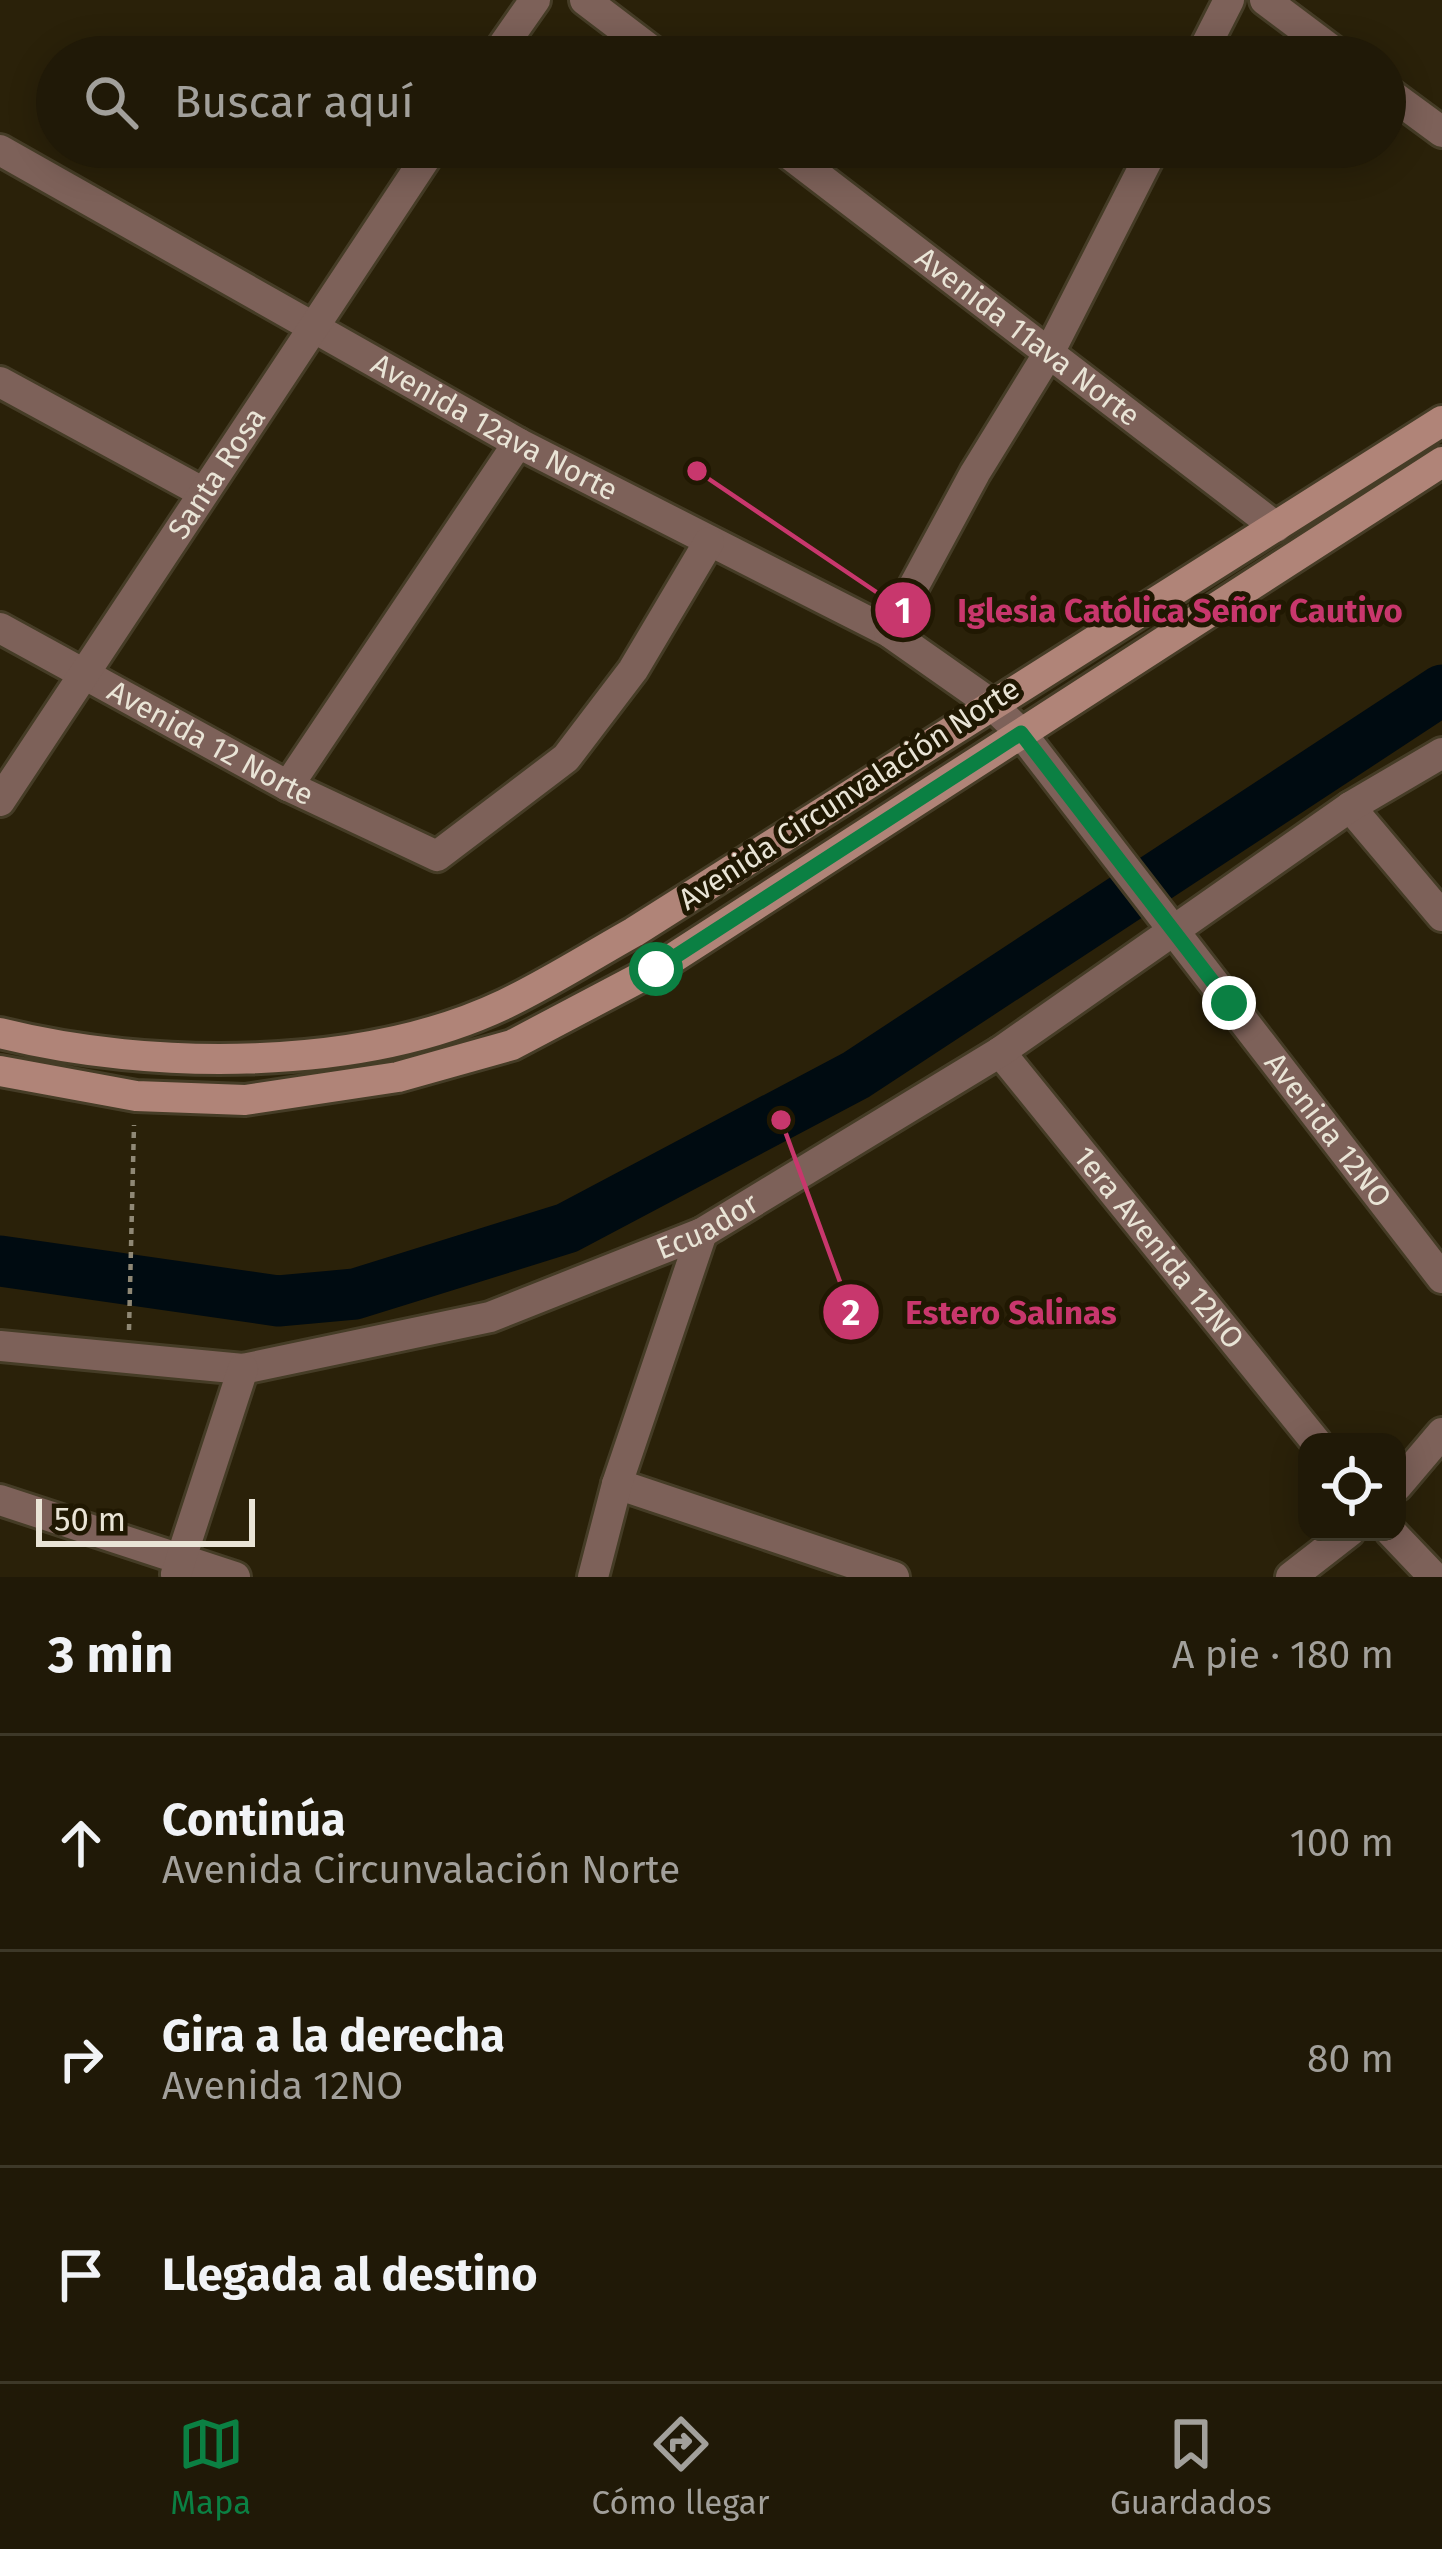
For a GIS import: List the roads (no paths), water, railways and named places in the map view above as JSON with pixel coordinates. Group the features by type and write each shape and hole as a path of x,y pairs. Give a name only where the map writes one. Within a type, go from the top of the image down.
{"main road":[{"name":"Avenida Circunvalación Norte","path":"0,1033 106,1053 204,1058 306,1053 413,1036 504,1005 634,932 1442,421"},
{"name":"Avenida Circunvalación Norte","path":"0,1071 136,1096 209,1101 322,1091 512,1045 656,969 1442,462"}],"street":[{"path":"510,36 535,0"},
{"path":"585,0 632,36"},
{"path":"1211,36 1229,0"},
{"path":"1265,0 1313,36"},
{"path":"1406,105 1442,132"},
{"name":"Avenida 12ava Norte","path":"0,150 518,443 889,632 990,703"},
{"name":"Santa Rosa","path":"0,801 311,324 419,168"},
{"name":"Avenida 11ava Norte","path":"808,168 1276,527"},
{"path":"889,632 975,473 1050,351 1143,168"},
{"path":"0,382 202,492"},
{"path":"288,786 518,443"},
{"name":"Avenida 12 Norte","path":"0,628 288,786 424,854 450,851 566,758 633,670 709,542"},
{"name":"Avenida 12NO","path":"990,703 1021,733 1442,1278"},
{"name":"Ecuador","path":"0,1346 243,1369 490,1317 702,1233 1000,1052 1168,924 1442,753"},
{"path":"1350,807 1442,916"},
{"name":"1era Avenida 12NO","path":"1000,1052 1309,1433"},
{"path":"593,1577 617,1484 702,1233"},
{"path":"178,1568 243,1369"},
{"path":"1406,1475 1442,1433"},
{"path":"617,1484 894,1577"},
{"path":"0,1500 178,1568 235,1577"},
{"path":"1291,1577 1337,1541"},
{"path":"1400,1541 1434,1577"}],"waterway":[{"path":"0,1261 278,1301 355,1294 567,1228 856,1075 1442,690"}],"place":[{"name":"Iglesia Católica Señor Cautivo","path":"697,471"},
{"name":"Estero Salinas","path":"781,1120"}]}
